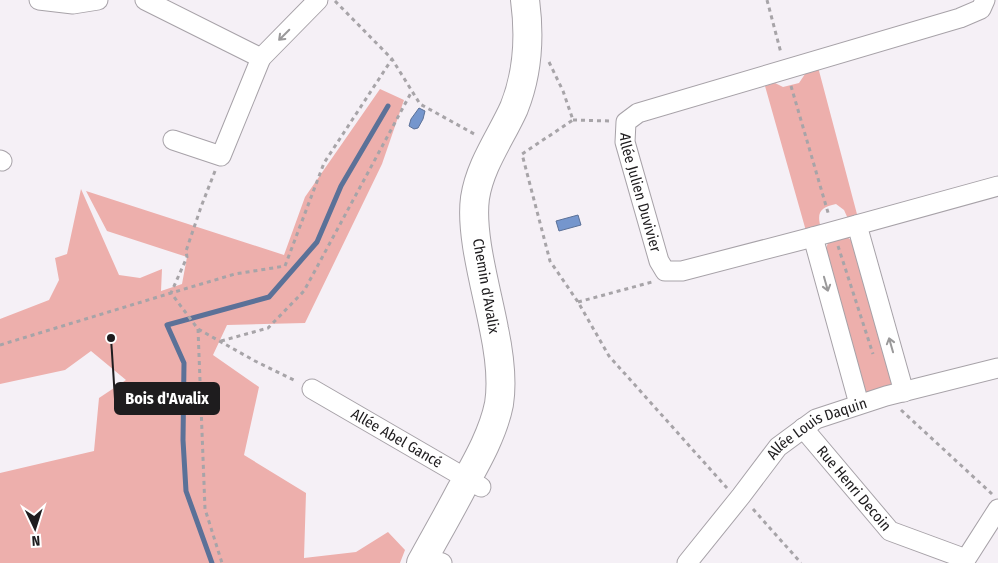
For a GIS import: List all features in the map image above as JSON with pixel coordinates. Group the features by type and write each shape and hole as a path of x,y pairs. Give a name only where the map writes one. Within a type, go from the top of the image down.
{"street":[{"path":"39,0 73,4 98,0"},
{"path":"145,0 260,58"},
{"path":"172,140 221,156 260,58 318,0"},
{"name":"Chemin d'Avalix","path":"474,483 498,404 500,384 499,360 478,245 474,213 475,197 482,172 514,108 522,86 528,43 525,0"},
{"name":"Chemin d'Avalix","path":"432,562 474,483 499,441 512,388 511,362 485,229 486,200 493,176 531,96 537,72 540,44 537,0"},
{"name":"Allée Julien Duvivier","path":"985,0 981,9 960,18 638,113 626,122 624,142 660,261 665,271 682,271 998,186"},
{"path":"856,225 904,392"},
{"path":"813,237 860,404"},
{"name":"Allée Louis Daquin","path":"687,563 778,447 816,419 860,404 998,368"},
{"name":"Allée Abel Gancé","path":"312,390 474,483"},
{"name":"Rue Henri Decoin","path":"803,428 890,531 966,561 998,509"}],"path":[{"path":"333,0 392,59 420,104 495,146"},
{"path":"540,44 563,91 573,120"},
{"path":"0,345 235,274 285,266 324,163 392,59"},
{"path":"220,342 268,328 304,291 412,91"},
{"path":"626,122 573,120 522,154 550,261 578,302 609,356 665,417 724,486 741,496 801,563"},
{"path":"171,293 187,257 186,251 221,156"},
{"path":"578,302 652,282 665,271"},
{"path":"171,293 198,329 312,390"},
{"path":"198,329 205,509 222,563"}],"shaded area":[{"path":"818,67 858,218 849,221 844,210 836,204 831,205 821,211 819,218 821,228 806,231 765,86 775,83 783,87 799,83 805,74"},
{"path":"380,89 404,100 382,164 305,323 227,325 213,355 259,387 244,455 306,493 304,558 356,552 388,532 405,550 400,563 0,563 0,473 94,451 99,398 126,380 91,351 65,370 0,384 0,319 49,300 59,280 55,258 67,254 81,189 119,275 140,278 162,269 161,291 182,284 187,257 107,231 86,191 284,255 305,197"},
{"path":"847,237 855,243 894,382 891,390 870,395 861,389 824,253 828,243"}],"water":[{"path":"419,108 425,111 418,128 414,129 409,126 411,119"},
{"path":"578,215 581,225 559,231 556,221"}],"waterway":[{"path":"212,563 186,491 183,440 184,363 167,325 269,297 317,242 341,186 388,106"}],"place":[{"name":"Bois d'Avalix","path":"111,338"}]}
